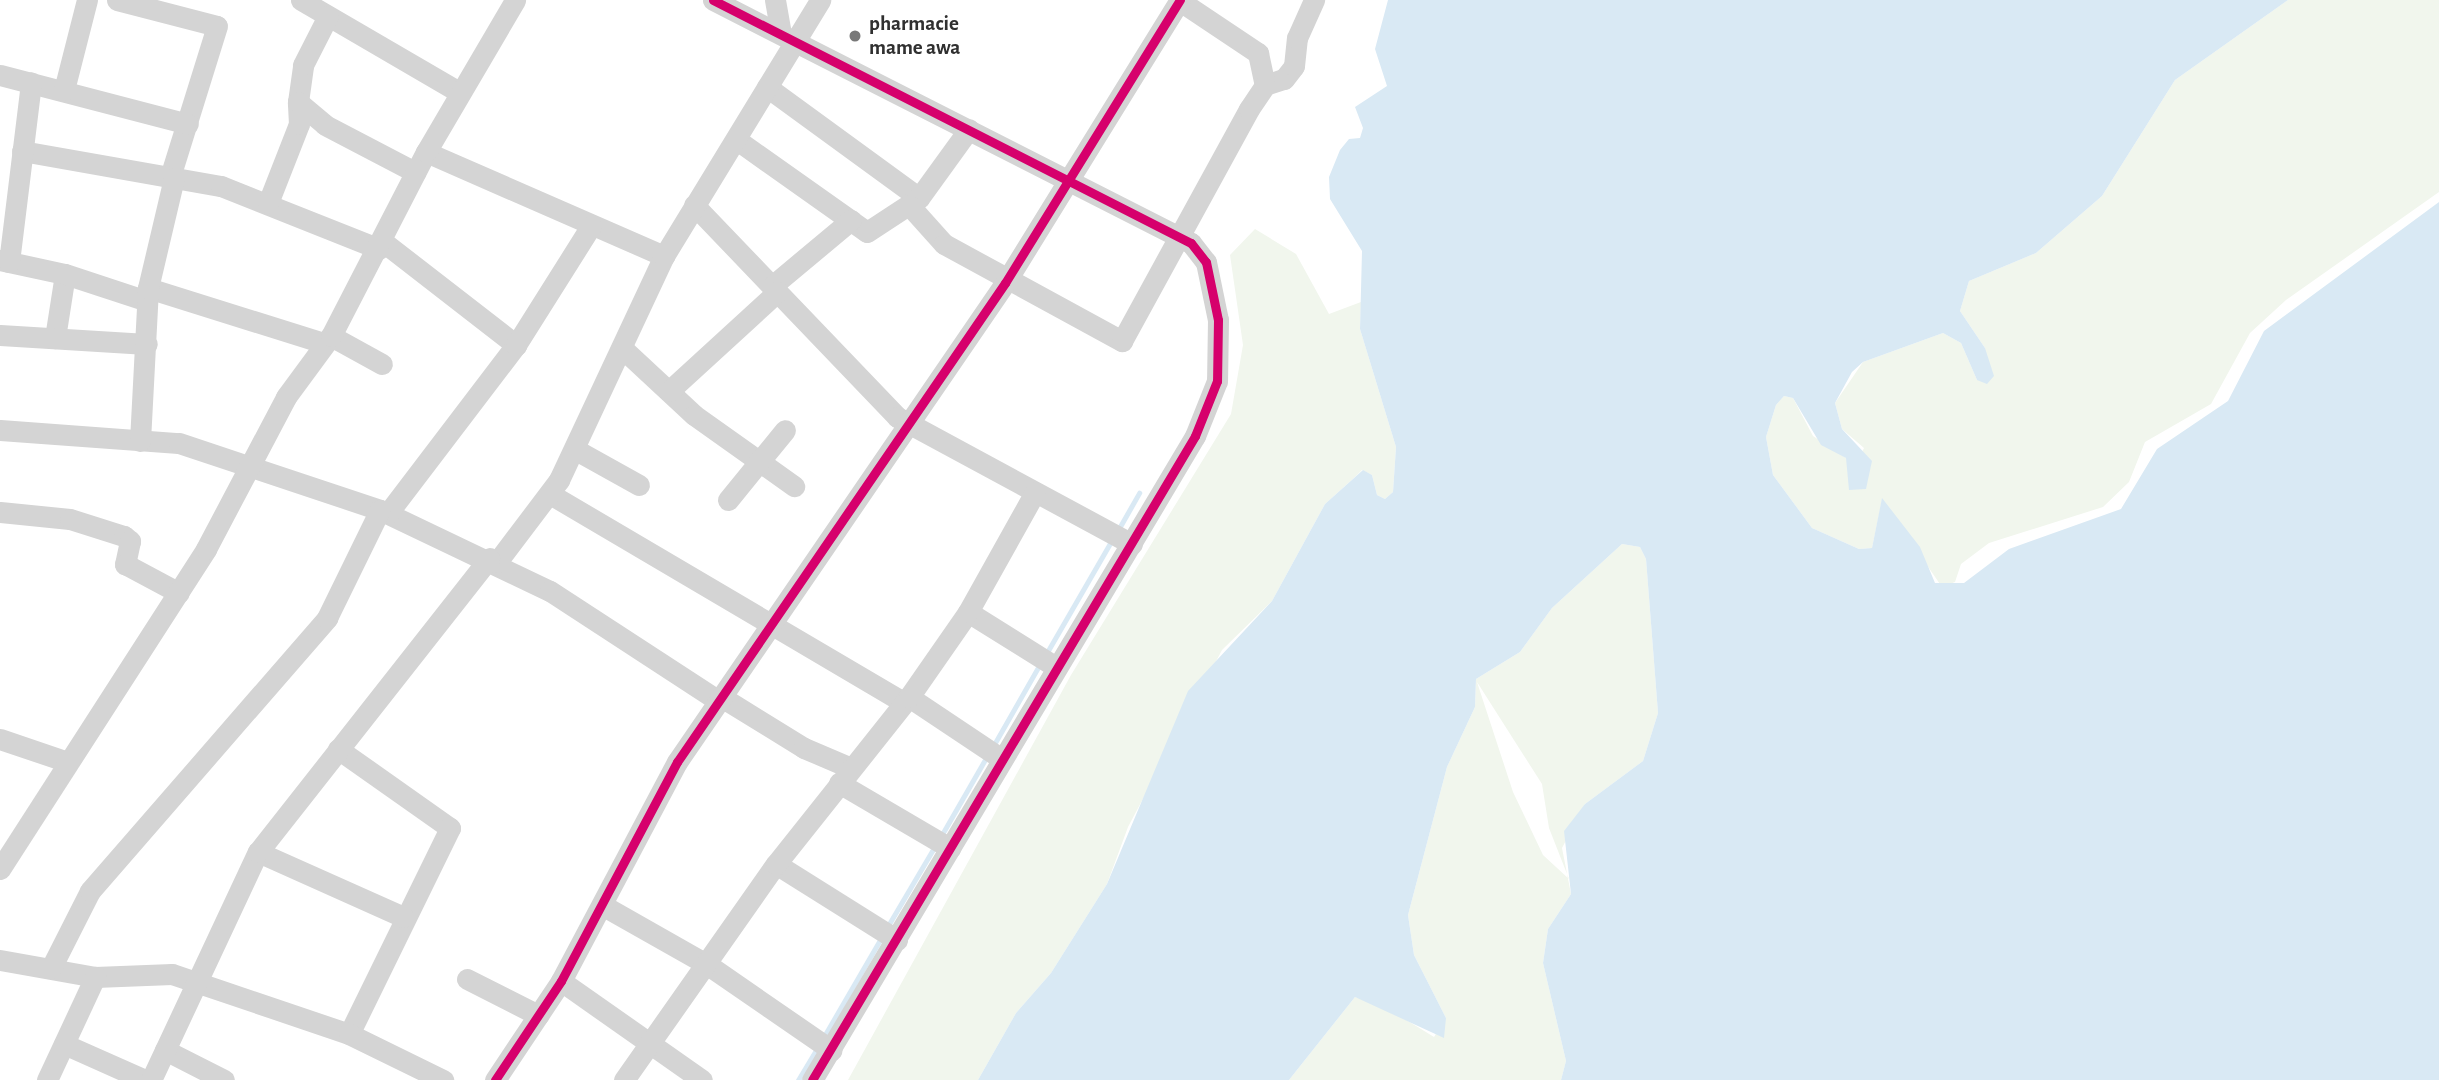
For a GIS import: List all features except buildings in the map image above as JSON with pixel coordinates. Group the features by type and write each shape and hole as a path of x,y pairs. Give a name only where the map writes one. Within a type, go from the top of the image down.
{"street":[{"path":"64,90 87,0"},
{"path":"117,0 217,26 172,177 147,295 147,344 139,441"},
{"path":"301,0 459,92"},
{"path":"0,869 179,593 254,463 286,397 327,340 380,245 415,172 459,92 515,0"},
{"path":"713,0 1177,235 1206,262 1219,320 1219,371 1195,436 813,1080"},
{"path":"775,0 788,37"},
{"path":"151,1080 194,981 258,852 338,749 550,494 576,450 664,256 767,88 788,37 820,0"},
{"path":"495,1080 561,981 655,798 910,427 1005,283 1180,0 1258,52 1265,85"},
{"path":"767,88 914,201 936,238 1005,283 1122,341 1177,235 1265,85 1290,74 1314,0"},
{"path":"268,203 299,124 298,102 303,65 328,16"},
{"path":"0,75 188,124"},
{"path":"31,82 14,162 4,261 147,295 233,310 327,340 382,364"},
{"path":"298,102 325,125 415,172"},
{"path":"737,140 867,232 914,201 968,129"},
{"path":"426,152 590,226 664,256"},
{"path":"14,162 172,177 268,203 380,245 516,345"},
{"path":"694,205 910,427 1132,544"},
{"path":"669,391 851,220"},
{"path":"51,968 90,891 327,618 384,511 516,345 590,226"},
{"path":"55,338 65,274"},
{"path":"0,335 147,344"},
{"path":"622,348 669,391 757,463 794,486"},
{"path":"0,430 179,443 254,463 384,511 493,560 804,748 950,848"},
{"path":"728,500 785,430"},
{"path":"576,450 639,485"},
{"path":"624,1080 708,965 776,864 906,699 968,612 1035,492"},
{"path":"550,494 773,627 906,699 1002,759"},
{"path":"0,512 70,519 124,536 130,541 125,564 179,593"},
{"path":"968,612 1056,667"},
{"path":"0,739 68,762"},
{"path":"338,749 450,828 403,917 349,1034"},
{"path":"258,852 403,917"},
{"path":"776,864 897,940"},
{"path":"601,905 708,965 831,1050"},
{"path":"0,960 95,977 147,971 194,981 349,1034 443,1080"},
{"path":"47,1080 95,977"},
{"path":"467,979 538,1015"},
{"path":"561,981 702,1080"},
{"path":"64,1044 145,1080"},
{"path":"165,1049 224,1080"}],"shaded area":[{"path":"1388,0 2288,0 2175,80 2102,196 2036,253 1969,281 1960,311 1985,348 1994,376 1987,384 1977,380 1961,343 1943,333 1863,362 1852,372 1835,403 1842,429 1872,461 1866,489 1849,490 1846,458 1821,445 1793,398 1784,396 1776,405 1766,437 1773,475 1812,528 1859,549 1872,548 1882,498 1920,547 1935,583 1964,583 2009,549 2121,509 2157,449 2228,401 2264,331 2439,202 2439,1080 1561,1080 1566,1061 1543,963 1548,929 1571,894 1564,831 1585,804 1643,761 1658,713 1646,559 1640,547 1622,544 1552,608 1520,652 1476,679 1475,707 1447,767 1408,915 1414,955 1446,1018 1444,1038 1355,997 1289,1080 978,1080 1016,1013 1051,973 1107,884 1188,691 1272,601 1325,504 1363,470 1372,475 1377,495 1385,499 1393,492 1396,447 1360,329 1362,251 1330,199 1329,177 1340,150 1349,139 1360,138 1363,128 1355,107 1387,86 1375,49"},
{"path":"2288,0 2439,0 2439,192 2286,300 2250,333 2211,404 2145,442 2129,482 2103,507 1989,543 1961,564 1955,582 1942,587 1882,500 1872,548 1859,549 1812,528 1773,475 1766,437 1776,405 1784,396 1793,398 1813,436 1846,458 1852,472 1864,448 1842,429 1835,403 1863,362 1943,333 1961,343 1977,380 1985,348 1960,311 1969,281 2036,253 2102,196 2175,80"},
{"path":"1255,229 1296,254 1329,314 1361,302 1360,329 1396,447 1393,492 1385,499 1377,495 1372,475 1362,470 1325,504 1272,601 1222,650 1128,827 1107,884 1051,973 1016,1013 978,1080 848,1080 1071,675 1231,414 1243,345 1230,255"},
{"path":"1622,544 1640,547 1646,559 1658,713 1643,761 1585,804 1562,848 1567,874 1549,828 1542,784 1477,682 1513,792 1543,855 1568,878 1571,894 1548,929 1543,963 1566,1061 1561,1080 1289,1080 1355,997 1382,1005 1434,1037 1446,1018 1414,955 1408,915 1447,767 1475,707 1476,679 1520,652 1552,608"}],"waterway":[{"path":"1118,530 1139,493"},
{"path":"1046,654 1113,538"},
{"path":"992,748 1041,662"},
{"path":"941,836 987,756"},
{"path":"886,929 936,844"},
{"path":"823,1038 881,938"},
{"path":"798,1080 818,1047"}],"cycle path":[{"path":"713,0 1191,243 1206,262 1218,320 1217,381 1195,436 812,1080"},
{"path":"495,1080 561,981 677,762 1005,283 1180,0"}],"place":[{"name":"pharmacie mame awa","path":"855,36"}]}
